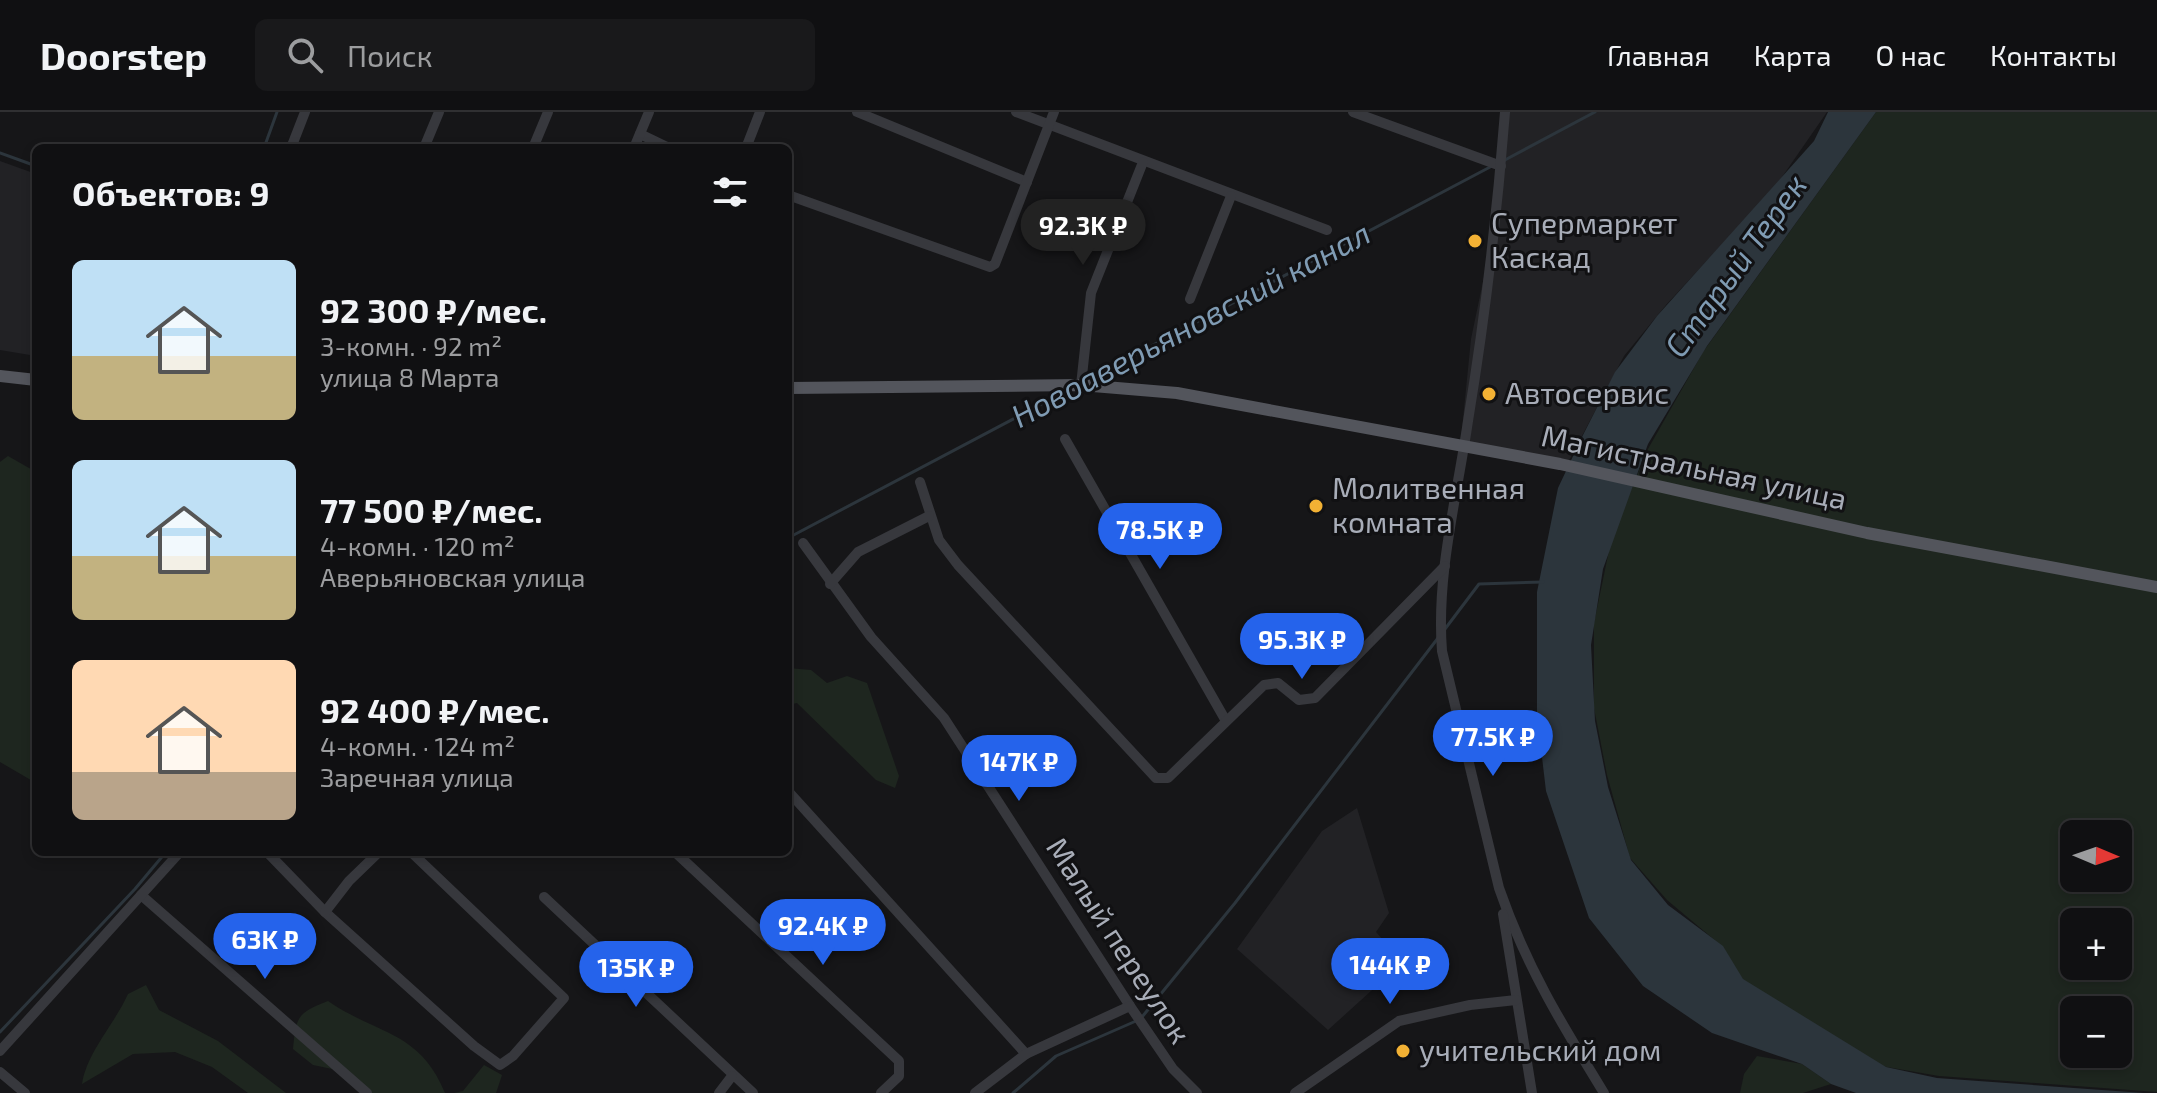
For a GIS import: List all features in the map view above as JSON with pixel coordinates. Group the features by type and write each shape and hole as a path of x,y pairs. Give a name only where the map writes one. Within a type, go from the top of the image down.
{"main road":[{"path":"0,376 32,380"},
{"name":"Магистральная улица","path":"792,388 1081,385 1177,393 1560,464 1867,533 2157,587"}],"street":[{"path":"293,144 305,112"},
{"path":"426,144 439,112"},
{"path":"535,144 548,112"},
{"path":"636,144 649,112"},
{"path":"748,144 760,112"},
{"path":"857,112 1027,182"},
{"path":"1016,112 1327,230"},
{"path":"792,196 990,267 995,264 1054,112"},
{"path":"1353,112 1501,166"},
{"path":"1505,112 1485,314 1439,617 1442,651 1499,888 1532,1093"},
{"path":"640,134 661,144"},
{"path":"1081,385 1091,293 1143,162"},
{"path":"1190,299 1231,196"},
{"path":"1065,439 1226,721"},
{"path":"920,482 939,540 958,565 1156,778 1168,778 1271,682 1299,700 1315,698 1445,566"},
{"path":"830,584 858,552 929,516"},
{"name":"Малый переулок","path":"803,543 830,584 944,718 1130,1006 1173,1069 1197,1093"},
{"path":"792,795 1026,1054"},
{"path":"0,1051 176,856"},
{"path":"271,856 325,912 474,1046 500,1065 513,1056 564,998 415,856"},
{"path":"325,912 349,881 375,856"},
{"path":"679,856 899,1061 899,1076 881,1093"},
{"path":"1499,888 1539,987 1604,1093"},
{"path":"141,895 367,1093"},
{"path":"544,897 753,1093"},
{"path":"1295,1093 1399,1021 1470,1005 1516,1000"},
{"path":"975,1093 1026,1054 1130,1006"},
{"path":"0,1072 25,1093"},
{"path":"719,1093 732,1076"}],"shaded area":[{"path":"1505,112 1827,112 1775,187 1666,305 1624,356 1564,470 1460,449 1471,339 1495,224"},
{"path":"1876,112 2157,112 2157,1092 1939,1076 1881,1066 1743,980 1723,947 1667,900 1630,858 1607,775 1594,708 1594,623 1612,536 1648,449 1703,352"},
{"path":"0,161 32,173 32,355 0,350"},
{"path":"8,456 32,470 32,781 0,762 0,462"},
{"path":"792,668 811,670 827,683 847,676 867,683 899,776 895,788 876,780 797,703 792,704"},
{"path":"1357,808 1389,913 1376,932 1403,962 1328,1030 1237,949 1322,831"},
{"path":"146,985 159,1010 218,1041 286,1093 248,1093 212,1067 175,1052 133,1054 82,1084 89,1061 128,994"},
{"path":"328,1001 409,1045 435,1072 445,1093 360,1093 337,1070 313,1065 293,1049 295,1030 304,1013"},
{"path":"1757,1056 1802,1064 1831,1084 1803,1093 1740,1093 1744,1074"},
{"path":"484,1065 502,1075 496,1093 454,1093 463,1091"}],"water":[{"name":"Старый Терек","path":"1828,112 1876,112 1707,346 1648,444 1603,569 1591,645 1595,721 1608,787 1631,860 1668,905 1723,946 1743,979 1886,1067 1937,1078 2144,1093 1856,1093 1831,1084 1802,1064 1712,1033 1643,986 1589,918 1546,791 1537,715 1537,592 1558,488 1615,372 1657,316 1814,141"}],"waterway":[{"path":"265,144 277,112"},
{"name":"Новоаверьяновский канал","path":"1503,161 1595,112"},
{"path":"0,153 32,165"},
{"name":"Новоаверьяновский канал","path":"1085,381 1492,166"},
{"name":"Новоаверьяновский канал","path":"792,536 1068,390"},
{"path":"1445,629 1479,584 1543,582"},
{"path":"1142,1017 1235,903 1438,638"},
{"name":"Новоаверьяновский канал","path":"0,1032 163,856"},
{"path":"1013,1093 1056,1056 1136,1021"}],"place":[{"name":"Супермаркет Каскад","path":"1475,241"},
{"name":"Автосервис","path":"1489,394"},
{"name":"Молитвенная комната","path":"1316,506"},
{"name":"учительский дом","path":"1403,1051"}]}
